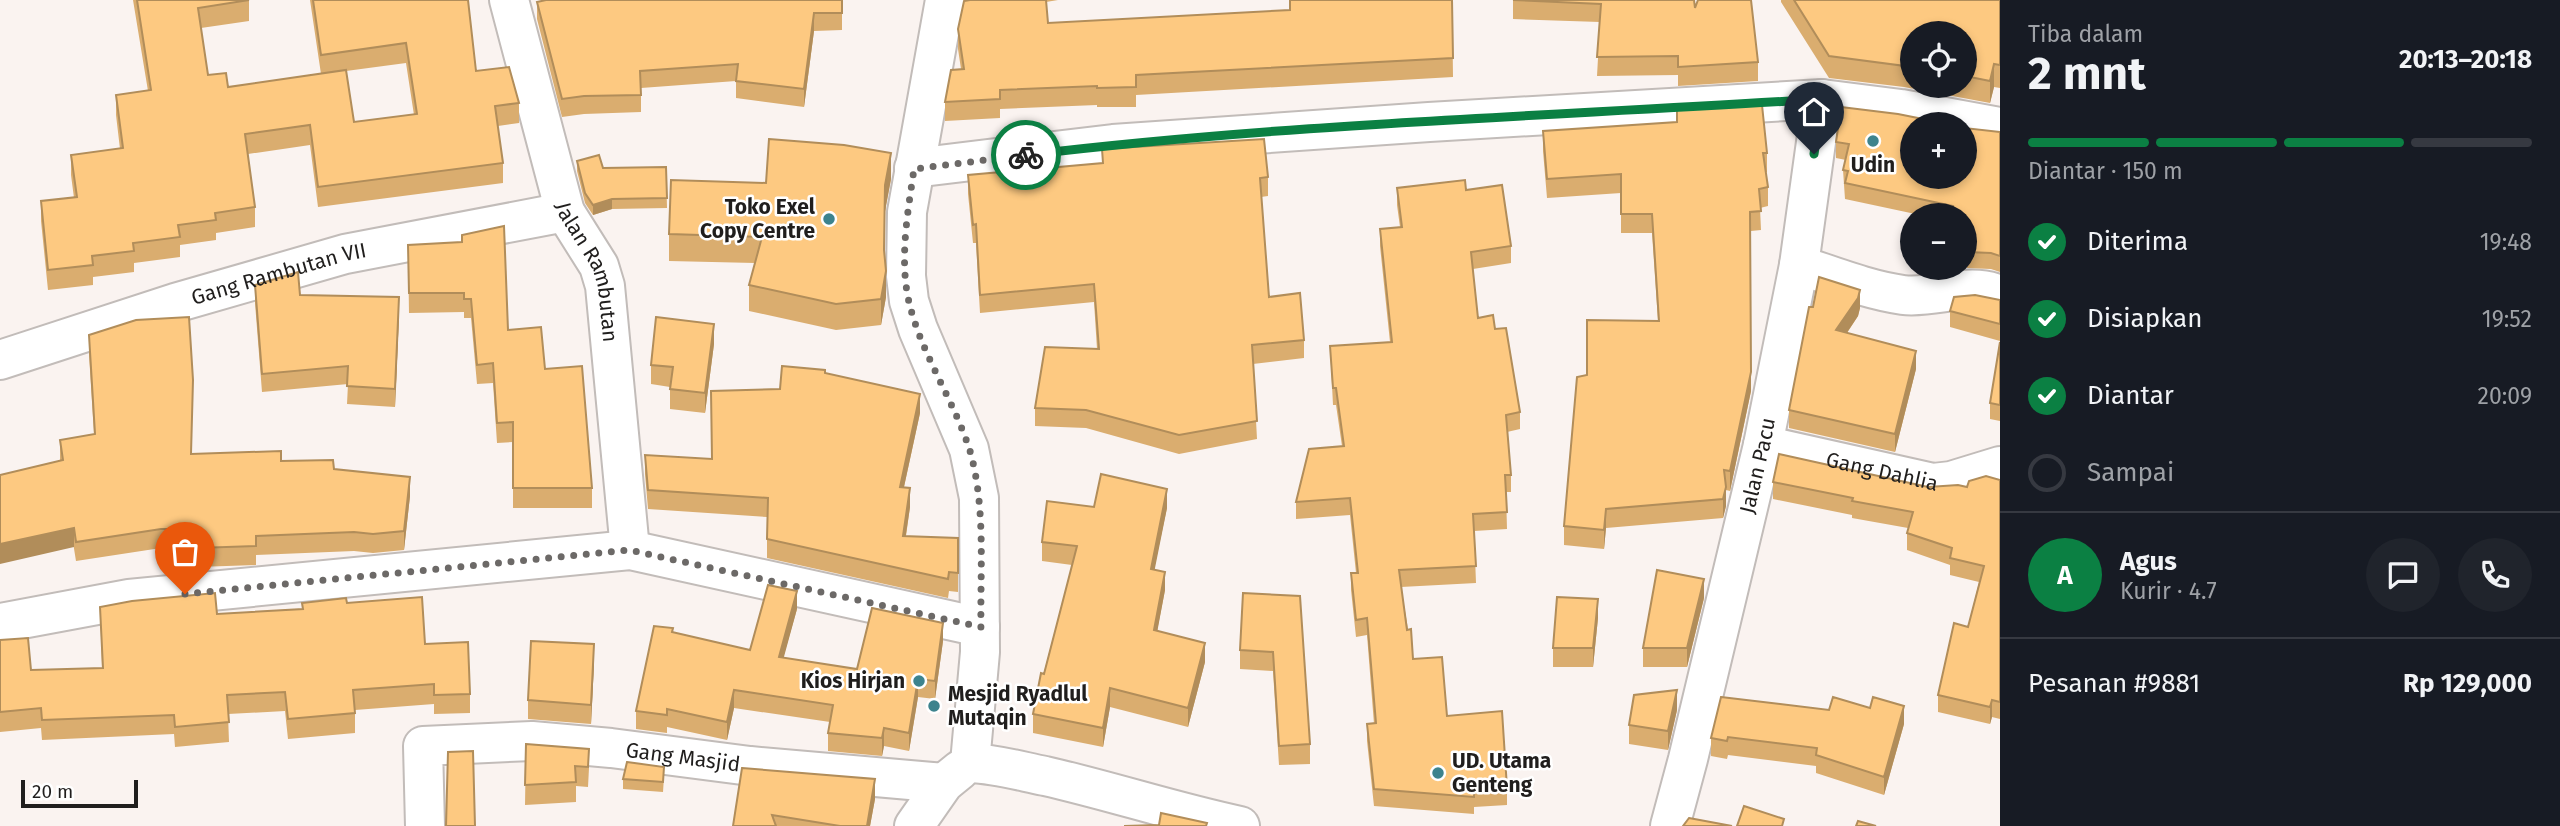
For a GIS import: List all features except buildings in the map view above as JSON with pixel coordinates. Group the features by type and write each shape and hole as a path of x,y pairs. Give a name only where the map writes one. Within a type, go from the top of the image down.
{"street":[{"name":"Jalan Rambutan","path":"509,0 565,212 599,267 606,286 629,550"},
{"path":"914,826 957,773 976,708 981,627 981,531 975,474 969,449 909,301 905,246 907,212 945,0"},
{"path":"914,169 1113,144 1822,99 1901,109 2000,127"},
{"name":"Jalan Pacu","path":"1670,826 1763,445 1799,265 1822,99"},
{"name":"Gang Rambutan VII","path":"0,360 175,303 345,254 565,212"},
{"path":"1799,265 1853,283 1905,295 1962,289 2000,295"},
{"name":"Gang Dahlia","path":"1763,445 1934,483 2000,466"},
{"path":"0,623 129,599 629,550 981,627"},
{"name":"Gang Masjid","path":"425,826 423,746 532,741 750,766 957,773 989,763 1135,812 1189,816 1240,826"}],"way so far":[{"path":"185,594 629,550 981,627 981,531 975,474 969,449 950,399 928,354 909,301 905,246 907,212 914,169 1026,155"}],"place":[{"name":"Udin","path":"1873,141"},
{"name":"Toko Exel Copy Centre","path":"829,219"},
{"name":"Kios Hirjan","path":"919,681"},
{"name":"Mesjid Ryadlul Mutaqin","path":"934,706"},
{"name":"UD. Utama Genteng","path":"1438,773"}],"route":[{"path":"1026,155 1113,144 1822,99 1814,154"}]}
